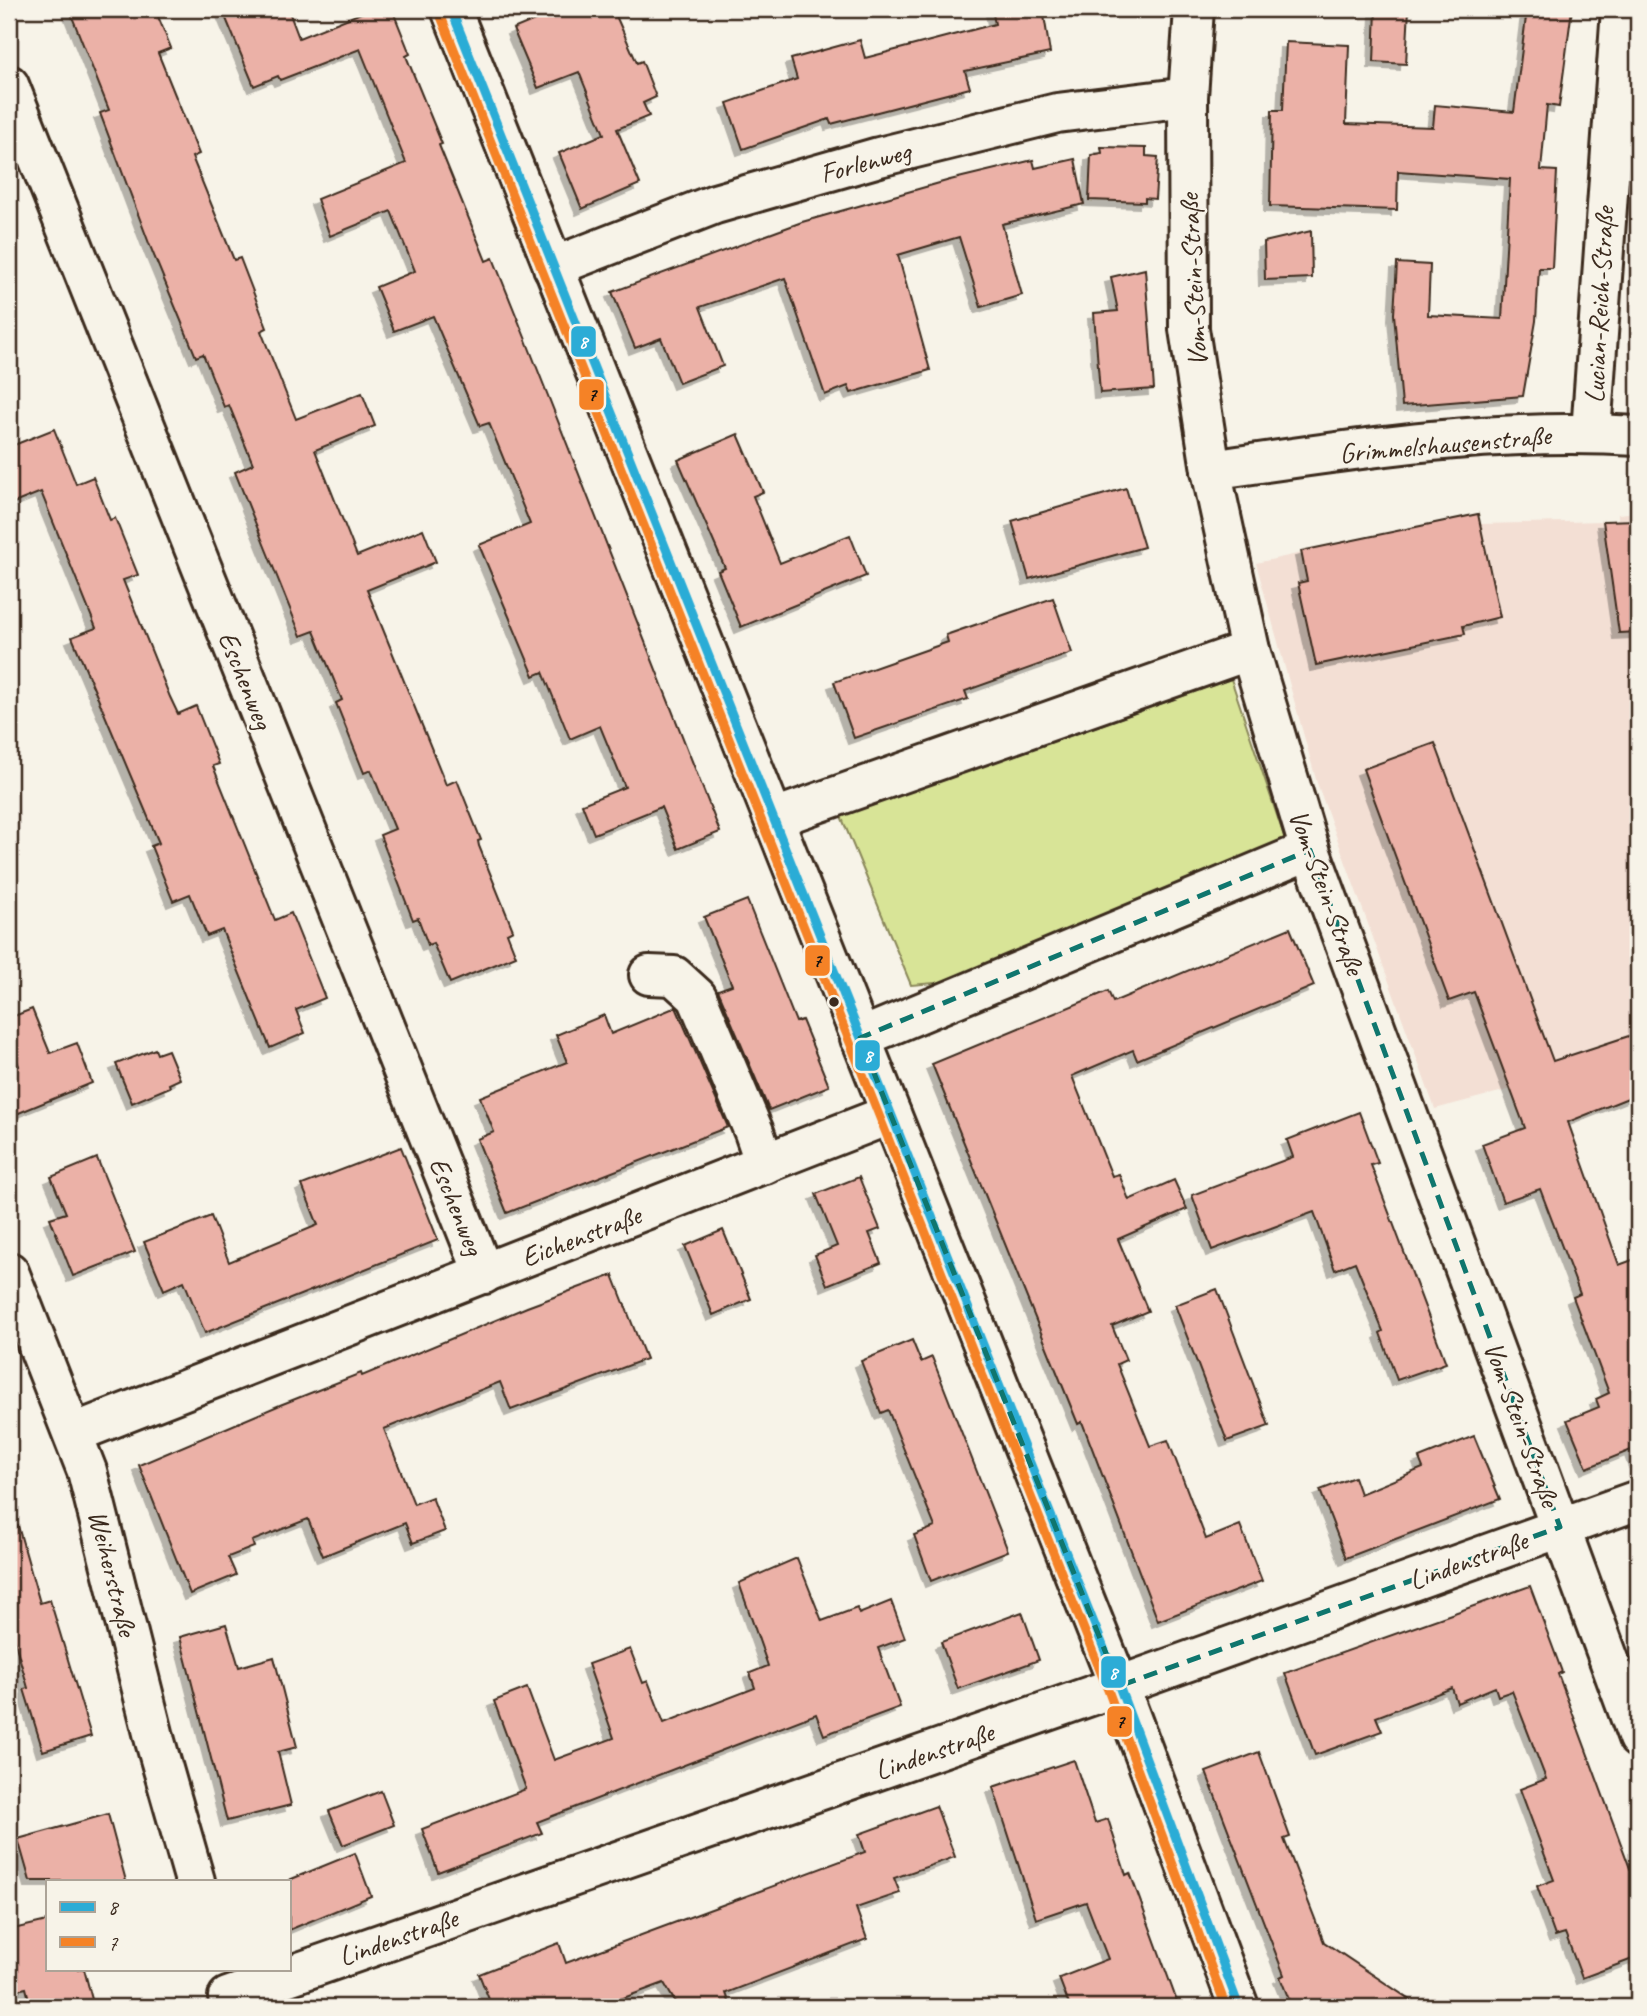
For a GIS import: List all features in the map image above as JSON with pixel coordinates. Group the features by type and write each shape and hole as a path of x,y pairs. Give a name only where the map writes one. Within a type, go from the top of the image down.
{"street":[{"path":"451,9 1119,1686 1239,2007"},
{"name":"Vom-Stein-Straße","path":"1194,9 1188,97 1189,329 1211,470 1250,650 1310,850 1638,1738"},
{"name":"Lucian-Reich-Straße","path":"1591,433 1621,9"},
{"name":"Eschenweg","path":"9,86 484,1274"},
{"name":"Forlenweg","path":"553,267 715,204 879,157 1057,113 1188,97"},
{"name":"Grimmelshausenstraße","path":"1211,470 1419,440 1591,433 1638,436"},
{"path":"775,818 1250,650"},
{"path":"860,1038 1310,850"},
{"path":"649,975 674,976 697,998 765,1164"},
{"name":"Eichenstraße","path":"75,1433 891,1114"},
{"name":"Weiherstraße","path":"9,1272 75,1433 195,1880"},
{"name":"Lindenstraße","path":"290,1969 1119,1686 1638,1500"},
{"name":"Lindenstraße","path":"226,1991 287,1970"}],"highlighted area":[{"path":"1310,850 1560,1527 1119,1686 860,1038"}],"shaded area":[{"path":"1638,512 1638,1066 1533,1101 1511,1089 1435,1109 1317,783 1256,563 1478,514 1481,524 1603,521 1618,519 1618,514"}],"green space":[{"path":"1231,679 1286,842 959,981 911,985 841,816"}],"building":[{"path":"69,9 155,9 171,48 158,53 199,154 192,157 234,260 240,258 267,328 261,331 296,419 362,393 375,426 315,450 357,556 423,529 436,562 367,590 446,785 457,780 481,840 478,841 479,846 513,930 507,933 516,956 450,983 433,943 428,945 418,918 413,920 380,835 395,829 371,770 364,773 336,703 342,700 314,631 301,636 235,472 253,464 229,405 224,407 203,354 196,357 150,246 100,113 109,110"},
{"path":"222,9 288,9 299,38 371,9 392,9 410,54 406,56 442,144 439,145 486,261 493,258 720,832 678,849 661,807 594,834 582,804 625,787 600,726 570,739 543,672 534,676 479,545 530,524 489,423 480,426 433,316 394,331 376,287 415,271 391,211 330,236 317,199 406,163 360,49 280,80 278,76 254,86"},
{"path":"561,9 613,9 637,63 642,61 656,97 643,103 649,116 617,129 640,184 582,209 559,153 604,134 579,72 538,88 513,29"},
{"path":"992,9 1043,9 1050,53 965,71 970,88 831,124 829,119 743,149 727,103 797,79 791,59 860,40 865,58 995,24"},
{"path":"1376,9 1409,9 1406,64 1374,62"},
{"path":"1527,9 1572,9 1559,107 1547,105 1541,170 1557,171 1552,268 1539,268 1536,321 1523,396 1402,406 1394,314 1397,263 1430,265 1428,315 1502,319 1510,179 1398,171 1397,210 1270,206 1272,110 1283,110 1286,42 1349,45 1346,124 1433,127 1435,105 1514,112"},
{"path":"1101,147 1146,148 1146,156 1158,157 1155,199 1145,198 1145,202 1089,200 1091,155 1102,153"},
{"path":"1075,159 1084,204 1002,224 1022,295 981,307 959,237 898,255 930,370 851,393 848,386 825,395 785,278 700,307 723,366 679,383 661,338 635,348 612,292 802,222 950,180 1033,160 1035,168"},
{"path":"1311,231 1312,278 1265,280 1264,242"},
{"path":"1145,269 1154,389 1100,393 1094,313 1118,311 1111,277"},
{"path":"54,429 76,484 93,477 110,520 115,518 138,575 123,580 170,697 178,714 196,706 219,764 213,766 275,920 291,913 325,998 296,1010 305,1033 270,1048 222,930 207,936 190,894 173,901 151,846 159,843 72,637 96,628 41,492 9,505 9,447"},
{"path":"738,434 763,492 753,496 780,563 850,535 866,576 741,627 718,571 725,568 678,460"},
{"path":"1126,488 1144,547 1029,579 1012,521"},
{"path":"1478,514 1500,617 1463,626 1465,634 1316,665 1298,583 1307,581 1301,551"},
{"path":"1638,520 1638,632 1619,633 1603,521"},
{"path":"1053,598 1072,653 965,691 968,699 854,738 834,682 948,642 946,635"},
{"path":"1435,743 1553,1061 1638,1033 1638,1094 1568,1122 1619,1265 1638,1258 1638,1461 1635,1462 1631,1450 1587,1468 1567,1420 1599,1407 1596,1399 1609,1393 1573,1297 1580,1294 1540,1189 1503,1202 1482,1144 1525,1128 1474,992 1449,1001 1363,769"},
{"path":"747,900 796,1022 802,1020 829,1086 769,1110 718,990 732,985 704,917"},
{"path":"1290,928 1314,986 1137,1060 1133,1050 1072,1076 1112,1176 1119,1174 1129,1200 1174,1180 1187,1209 1118,1239 1148,1311 1112,1326 1126,1360 1117,1364 1150,1446 1168,1440 1206,1539 1240,1525 1262,1581 1158,1621 1082,1422 1078,1424 932,1064 1108,991 1113,1002"},
{"path":"676,1007 728,1127 507,1213 477,1139 494,1132 480,1097 567,1062 556,1035 604,1015 611,1034"},
{"path":"32,1009 50,1053 77,1043 92,1083 9,1117 9,1070 19,1066 9,1040 9,1018"},
{"path":"155,1049 157,1054 168,1050 180,1079 169,1084 170,1087 132,1103 116,1064"},
{"path":"1359,1112 1378,1163 1371,1165 1446,1363 1397,1380 1380,1333 1383,1331 1355,1262 1335,1270 1314,1212 1212,1250 1192,1195 1293,1157 1287,1140"},
{"path":"401,1147 438,1240 205,1333 184,1281 164,1290 144,1242 211,1216 229,1262 318,1225 302,1185"},
{"path":"97,1158 135,1252 73,1276 50,1218 66,1213 51,1177"},
{"path":"859,1177 880,1229 869,1233 881,1263 827,1285 815,1255 837,1246 816,1194"},
{"path":"723,1230 751,1299 713,1315 685,1246"},
{"path":"613,1275 646,1359 511,1410 500,1382 384,1429 414,1504 432,1497 445,1531 413,1543 405,1523 323,1556 308,1519 252,1541 254,1547 228,1557 236,1575 190,1594 139,1465 280,1405 361,1373 362,1376 527,1307"},
{"path":"1217,1289 1269,1426 1227,1441 1175,1305"},
{"path":"912,1340 921,1362 932,1357 1008,1551 931,1581 914,1535 935,1527 888,1410 881,1413 861,1361"},
{"path":"1474,1436 1500,1499 1346,1558 1320,1490 1354,1477 1360,1494 1423,1468 1419,1458"},
{"path":"18,1526 40,1603 50,1600 91,1736 43,1751 24,1689 28,1688 9,1621 9,1528"},
{"path":"797,1558 822,1621 857,1608 859,1614 891,1601 905,1638 878,1648 900,1707 824,1735 816,1714 537,1822 542,1833 438,1872 422,1829 526,1789 494,1701 527,1688 554,1760 614,1738 588,1664 630,1649 643,1683 648,1681 664,1723 755,1688 750,1673 768,1666 739,1583"},
{"path":"1530,1586 1562,1672 1558,1674 1638,1890 1638,1957 1582,1978 1565,1933 1555,1936 1537,1886 1554,1880 1520,1789 1546,1779 1512,1691 1498,1696 1495,1687 1457,1703 1452,1688 1376,1717 1382,1731 1315,1755 1285,1673"},
{"path":"1022,1612 1039,1660 958,1689 941,1642"},
{"path":"226,1624 239,1667 274,1657 297,1747 278,1752 291,1805 227,1821 180,1637"},
{"path":"1259,1752 1290,1837 1284,1839 1324,1942 1421,2007 1292,2007 1280,1977 1284,1975 1206,1772"},
{"path":"1074,1760 1095,1823 1108,1819 1126,1875 1130,1873 1179,2007 1070,2007 1059,1978 1108,1959 1086,1902 1036,1919 993,1787"},
{"path":"381,1791 394,1825 343,1845 329,1811"},
{"path":"936,1806 955,1857 894,1878 900,1893 856,1908 867,1939 726,1993 731,2007 678,2007 664,1983 599,2007 492,2007 479,1974 559,1943 566,1963 865,1852 859,1834"},
{"path":"108,1814 126,1880 30,1881 18,1839"},
{"path":"355,1853 371,1896 290,1930 289,1880"},
{"path":"46,1921 46,1970 84,1970 94,2007 31,2007 26,1988 9,1992 9,1930"}],"transit line":[{"name":"8","path":"451,9 1119,1686 1239,2007"},
{"name":"7","path":"440,14 1108,1690 1226,2007"}]}
